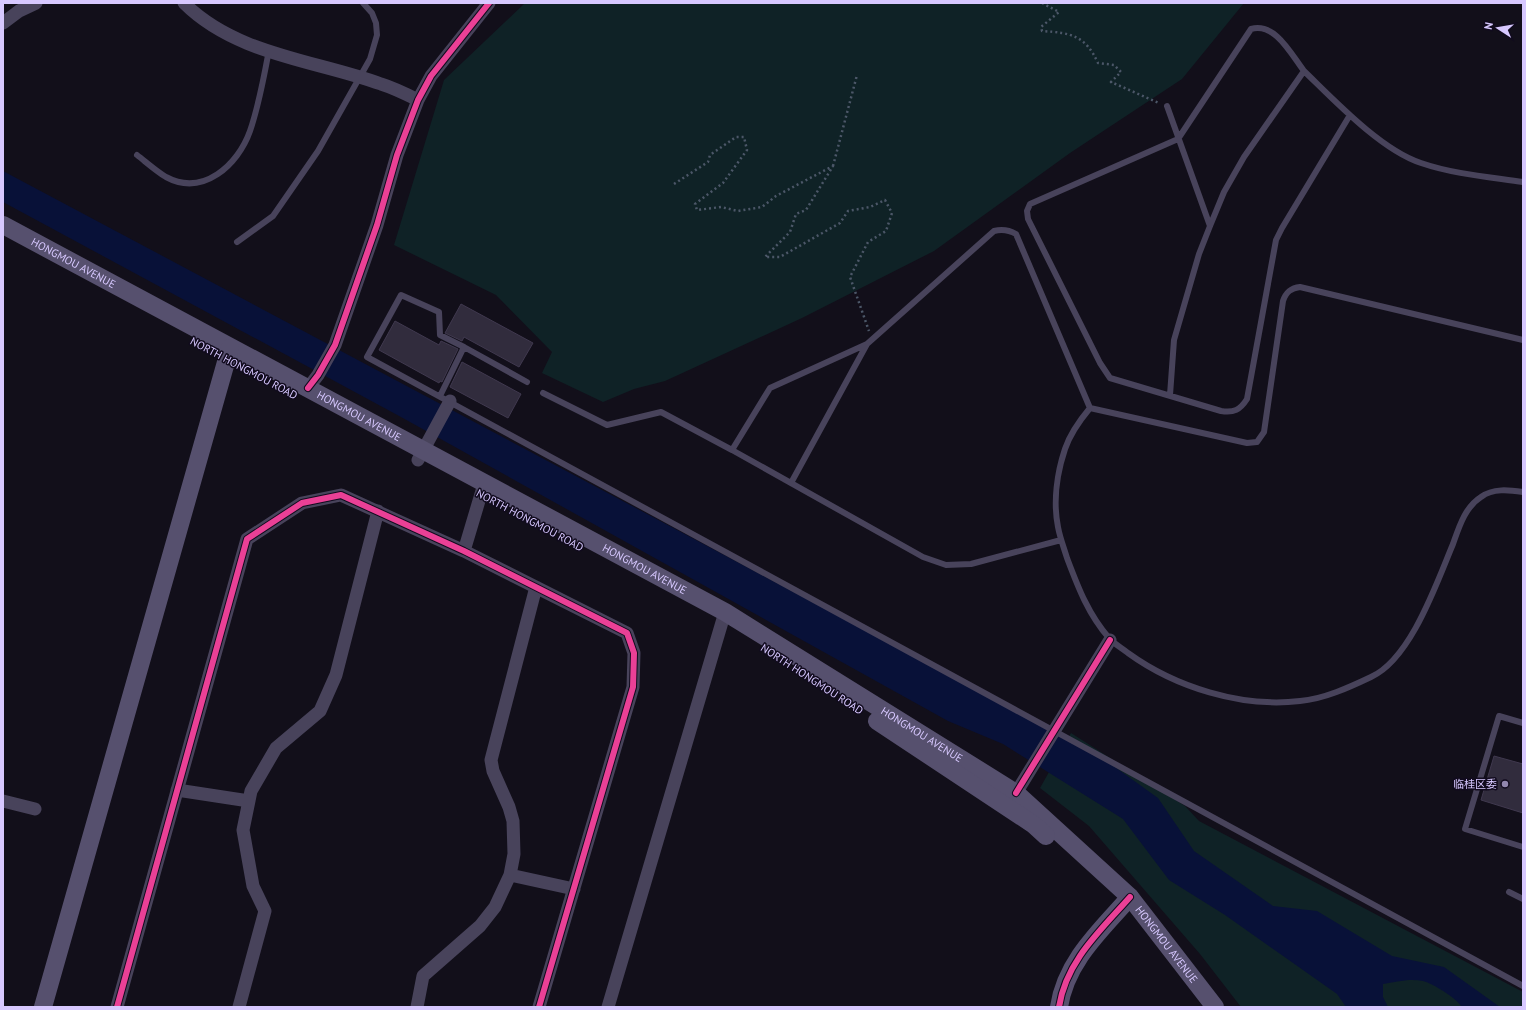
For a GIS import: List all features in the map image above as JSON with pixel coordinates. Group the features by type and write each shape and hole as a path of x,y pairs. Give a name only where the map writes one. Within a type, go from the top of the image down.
{"main road":[{"name":"HONGMOU AVENUE","path":"3,225 229,354 313,382 420,455 723,617 1016,793 1126,902 1214,1007"},
{"name":"NORTH HONGMOU ROAD","path":"3,239 229,354 420,455"},
{"path":"43,1007 229,354"},
{"name":"NORTH HONGMOU ROAD","path":"723,617 774,654 1034,825 1126,902 1202,1007"},
{"path":"1059,1007 1061,993 1077,960 1126,902"}],"street":[{"path":"3,22 19,11 36,3"},
{"path":"184,3 221,32 269,50 381,84 418,100"},
{"path":"313,382 335,345 377,225 397,155 418,100 444,59 489,3"},
{"path":"420,455 445,398"},
{"path":"464,551 483,489"},
{"path":"117,1007 247,539 302,503 341,495 464,551 627,633 634,654 633,687 539,1007"},
{"path":"240,1007 265,911 253,886 243,830 251,791 276,748 320,711 336,675 378,511"},
{"path":"417,1007 423,976 480,926 495,907 510,875 514,854 513,821 492,770 491,760 536,587"},
{"path":"608,1007 723,617"},
{"path":"1016,793 1110,640"},
{"path":"177,790 249,801"},
{"path":"3,801 35,809"},
{"path":"510,875 574,889"}],"lane":[{"path":"237,242 273,216 318,151 360,78 370,59 377,35 376,23 372,13 363,3"},
{"path":"1350,115 1276,240 1247,399 1239,409 1230,412 1110,378 1096,356 1027,214 1028,209 1033,202 1178,139 1251,29 1262,28 1273,32 1304,71 1350,115 1398,152 1420,163 1443,169 1523,182"},
{"path":"137,155 167,177 179,181 192,184 214,178 235,158 250,132 264,80 269,50"},
{"path":"1170,395 1174,340 1199,254 1224,192 1244,157 1304,71"},
{"path":"1167,106 1210,226"},
{"path":"732,450 770,388 869,342 994,231 1011,231 1016,234 1090,408"},
{"path":"1090,408 1248,443 1257,442 1264,432 1283,301 1289,291 1300,287 1523,340"},
{"path":"527,382 440,335 439,312 401,294 367,357 445,398 1523,986"},
{"path":"791,483 869,342"},
{"path":"445,398 464,347"},
{"path":"543,393 607,425 661,412 923,556 946,565 971,564 1061,540"},
{"path":"1090,408 1077,424 1065,448 1057,487 1056,508 1061,540 1084,604 1110,640 1143,663 1174,680 1214,694 1274,702 1301,701 1331,693 1374,676 1388,665 1404,646 1429,603 1460,524 1468,509 1482,496 1495,491 1523,492"},
{"path":"1523,723 1499,716 1465,829 1523,847"},
{"path":"1510,892 1523,899"}],"path":[{"path":"1042,3 1059,12 1041,27 1042,31 1069,33 1091,47 1098,63 1114,65 1122,72 1111,82 1167,106"},
{"path":"857,75 833,166 806,210 796,214 790,232 766,257 780,257 840,222 848,211 870,206 886,200 892,213 886,231 868,242 850,276 869,342"},
{"path":"674,184 708,162 710,155 736,137 744,137 747,150 723,183 695,204 697,210 721,207 738,211 762,207 776,196 833,166"}],"green space":[{"path":"525,3 1244,3 1182,79 1070,153 934,251 802,318 665,381 634,389 603,402 542,373 552,352 496,295 394,245 444,80"},
{"path":"1071,733 1185,806 1199,821 1523,992 1523,1007 1241,1007 1200,954 1089,826 1040,788"}],"shaded area":[{"path":"3,171 1094,752 1158,798 1194,851 1273,906 1317,911 1392,956 1444,967 1500,1007 1462,1007 1439,988 1423,981 1413,980 1383,984 1383,997 1388,1007 1346,1007 1337,994 1225,915 1169,880 1123,819 1003,744 948,721 401,417 3,202"}],"building":[{"path":"461,304 533,343 519,367 464,337 462,341 445,333"},
{"path":"395,321 439,345 441,341 458,349 442,382 440,381 439,383 379,350"},
{"path":"462,362 521,394 508,418 450,387"},
{"name":"临桂区委","path":"1494,756 1523,764 1523,813 1481,800"}],"cycle path":[{"path":"308,388 318,375 335,345 377,225 397,155 418,100 431,76 489,3"},
{"path":"117,1007 247,539 302,503 341,495 464,551 627,633 634,653 633,687 539,1007"},
{"path":"1016,793 1110,640"},
{"path":"1059,1007 1063,990 1069,975 1086,947 1130,897"}],"place":[{"name":"临桂区委","path":"1505,784"}]}
